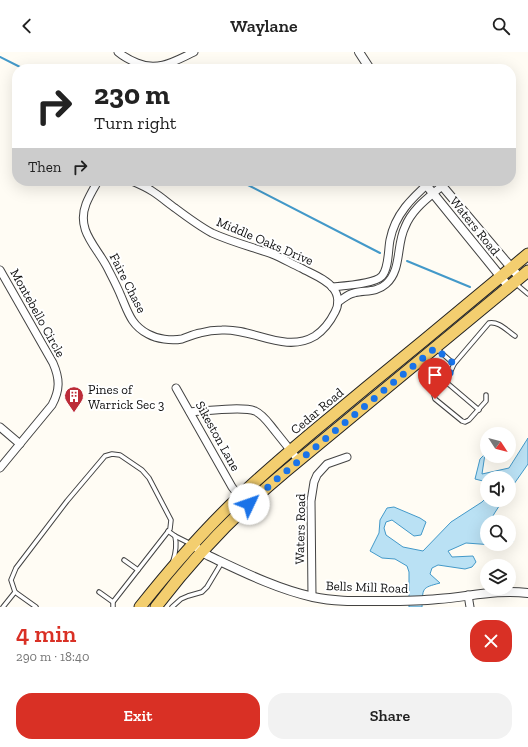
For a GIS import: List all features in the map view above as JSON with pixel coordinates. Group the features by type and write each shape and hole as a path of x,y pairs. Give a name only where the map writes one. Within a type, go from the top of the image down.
{"main road":[{"name":"Cedar Road","path":"140,607 192,544 239,496 528,254"},
{"name":"Cedar Road","path":"156,607 202,552 249,504 299,460 518,280"}],"street":[{"path":"118,52 127,59 139,64"},
{"path":"168,64 194,52"},
{"path":"359,52 367,64"},
{"name":"Faire Chase","path":"95,186 86,203 83,220 84,228 88,238 116,284 129,315 138,327 149,335 172,340 211,330 231,330 279,341 300,342 321,332 329,323 337,309 338,302"},
{"name":"Middle Oaks Drive","path":"142,186 152,191 184,215 213,233 273,255 325,280 332,287"},
{"path":"332,287 370,282 379,279 382,276 386,269 390,240 395,222 407,203 423,186"},
{"name":"Waters Road","path":"429,186 433,194 501,277 518,280"},
{"path":"338,302 355,292 369,291 383,287 389,281 395,272 400,240 405,227 415,210 433,194 439,186"},
{"name":"Waters Road","path":"442,186 512,268 518,280"},
{"name":"Montebello Circle","path":"0,270 53,363 58,380 58,390 52,405 0,468"},
{"path":"332,287 338,296 338,302"},
{"name":"Sikeston Lane","path":"176,388 232,487 239,496"},
{"path":"190,412 239,409 255,411 264,418 299,460"},
{"path":"0,427 20,444"},
{"name":"Waters Road","path":"312,596 311,501 314,482 317,475 327,464 347,457"},
{"name":"Bells Mill Road","path":"192,544 202,552 271,584 330,600 406,601 504,591 528,593"},
{"path":"468,595 470,607"}],"lane":[{"path":"518,280 528,294"},
{"path":"486,395 486,401 479,410 470,420 465,422 437,401 434,395 446,382 454,364 489,323 498,323 515,336"},
{"path":"435,348 454,364"},
{"path":"446,382 479,410"},
{"path":"36,607 15,592 11,580 16,568 66,501 105,456 112,454 120,455 142,470 149,478 171,520 168,531 112,602"},
{"path":"168,531 192,544"},
{"path":"171,568 176,551 175,536"},
{"path":"124,560 138,570"},
{"path":"172,607 181,599 202,592 208,587 222,562"},
{"path":"3,607 15,592"},
{"path":"99,592 112,602 113,607"}],"water":[{"path":"528,438 528,464 516,481 516,471 496,471 509,468 512,463 516,463 516,457"},
{"path":"480,459 480,463 484,463 482,471 480,471 480,480 475,479"},
{"path":"480,503 480,507 498,507 494,515 480,515 480,544 466,543 448,551 452,557 473,556 476,562 472,567 465,569 438,565 432,568 430,574 440,583 429,586 424,590 422,607 409,607 409,572 407,566 395,559 382,558 370,551 379,533 380,520 387,508 394,507 426,522 421,535 414,536 392,520 386,522 384,528 386,535 403,547 423,551 451,522"}],"waterway":[{"path":"0,57 14,64"},
{"path":"250,186 380,253"},
{"path":"407,261 470,287"}],"place":[{"name":"Pines of Warrick Sec 3","path":"74,413"}],"route":[{"path":"249,504 435,348 454,364 446,382 434,395 435,399"}]}
